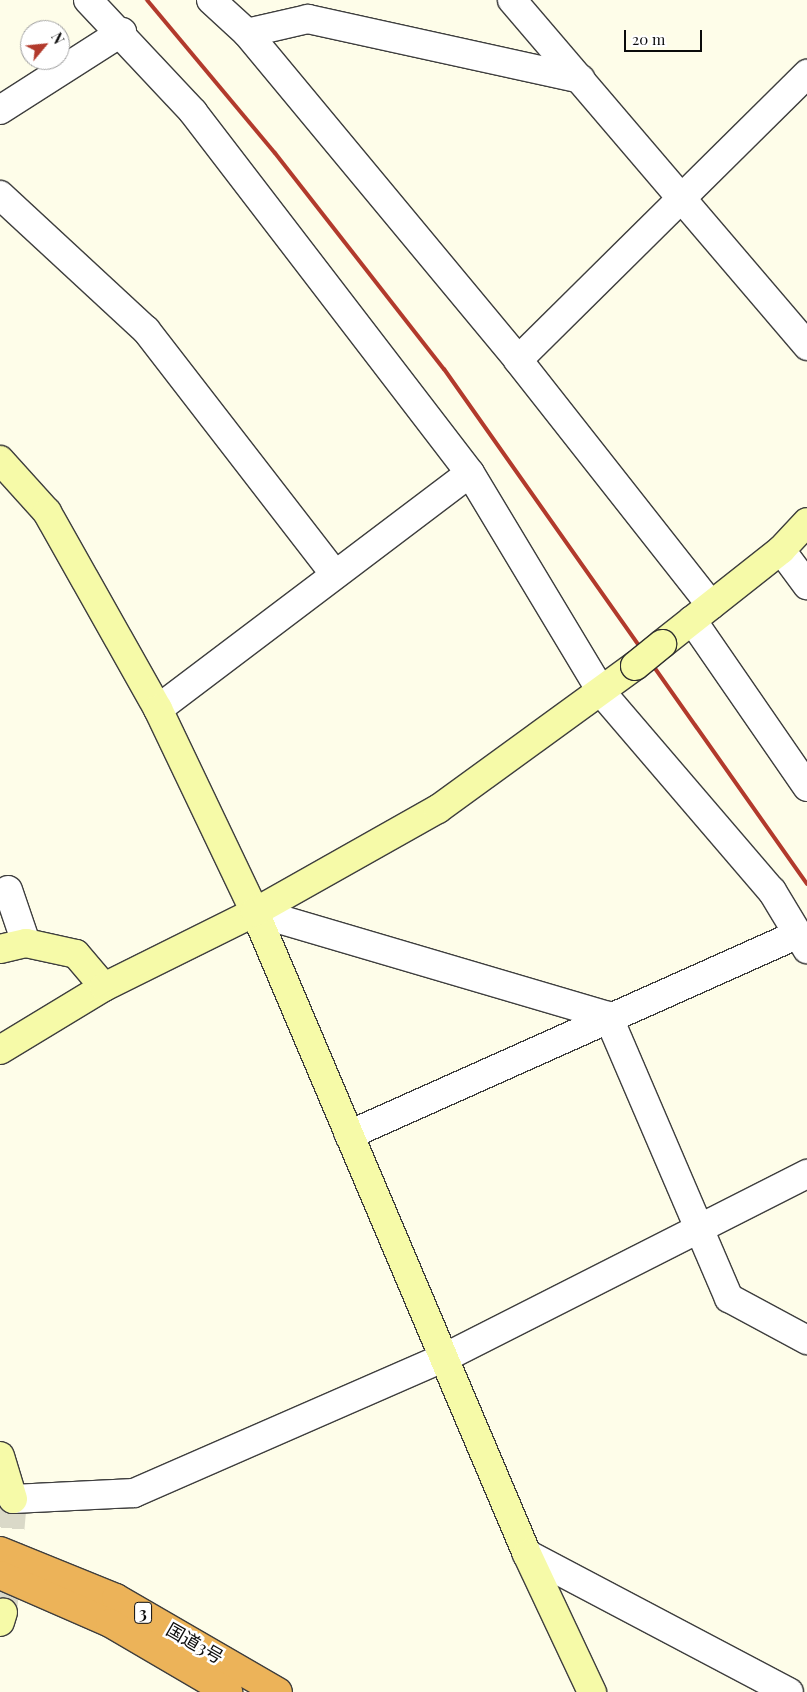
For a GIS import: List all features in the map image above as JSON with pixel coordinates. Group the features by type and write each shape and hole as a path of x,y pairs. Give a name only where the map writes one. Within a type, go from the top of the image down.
{"highway":[{"name":"国道3号","path":"0,1551 116,1598 278,1692"},
{"name":"国道3号","path":"0,1576 110,1623 228,1692"}],"street":[{"path":"88,0 122,32 193,112 470,473 602,692 772,891 802,942 608,1016 349,1135"},
{"path":"211,0 247,33 518,360 701,612 807,787"},
{"path":"512,0 807,346"},
{"path":"247,33 308,19 580,79"},
{"path":"0,110 122,32"},
{"path":"518,360 683,200 807,74"},
{"path":"0,195 146,330 334,573"},
{"path":"0,460 46,512 158,709 254,912 446,1357 527,1554 592,1692"},
{"path":"158,709 334,573 470,473"},
{"path":"0,1050 104,987 254,912 438,809 602,692 781,550 807,522"},
{"path":"781,550 807,585"},
{"path":"8,890 26,943"},
{"path":"254,912 608,1016"},
{"path":"0,949 26,943 76,954 104,987"},
{"path":"608,1016 729,1298 807,1340"},
{"path":"0,1456 13,1499 134,1493 446,1357 700,1230 807,1174"},
{"path":"527,1554 789,1692"}],"tunnel":[{"path":"3,1612 13,1499"}],"railway":[{"path":"147,0 275,153 444,369 807,884"}]}
